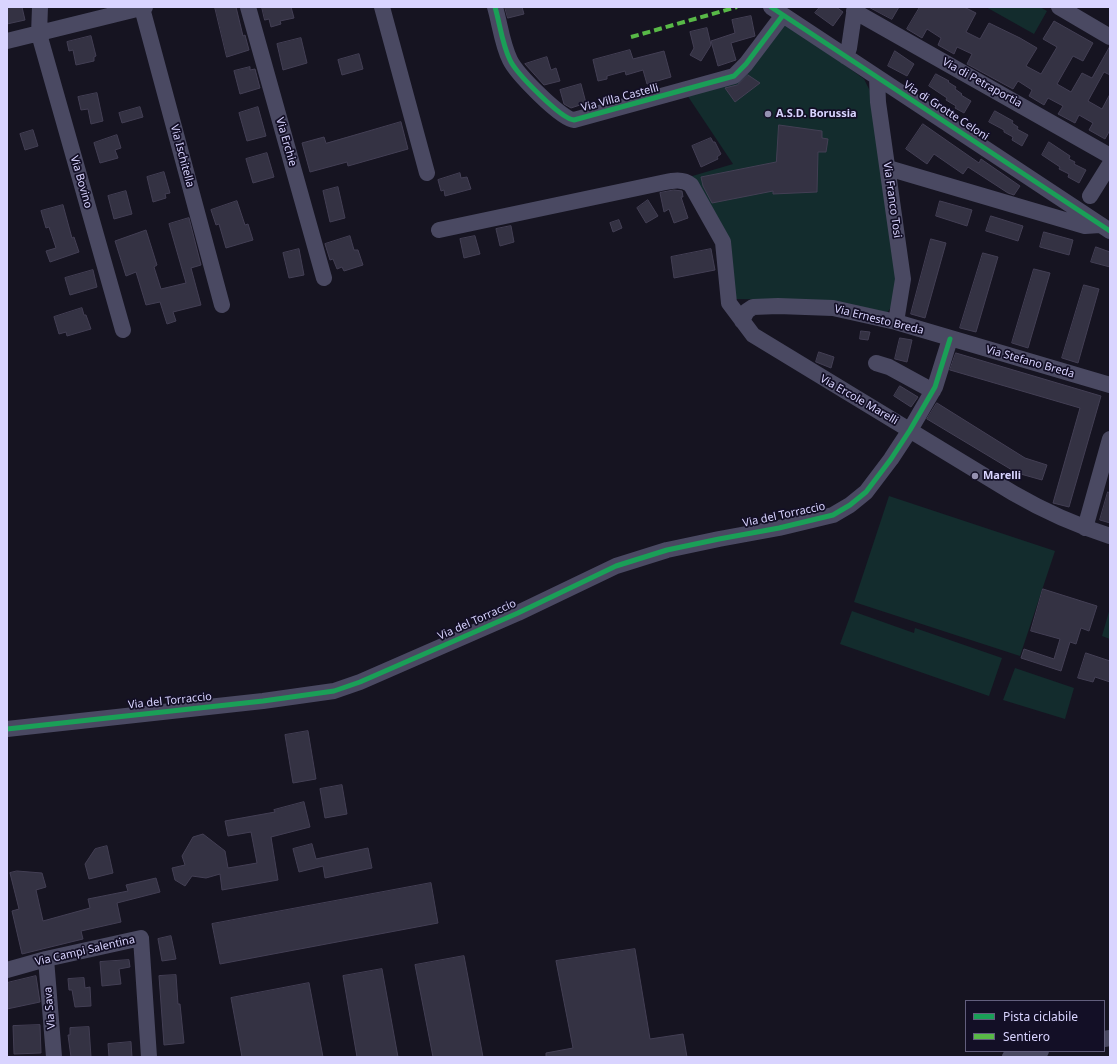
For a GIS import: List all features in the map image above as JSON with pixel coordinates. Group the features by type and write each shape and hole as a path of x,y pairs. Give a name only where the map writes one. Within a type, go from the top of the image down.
{"street":[{"path":"38,34 40,7"},
{"path":"7,41 143,7"},
{"name":"Via Ischitella","path":"143,7 222,305"},
{"name":"Via Erchie","path":"248,7 324,278"},
{"path":"382,7 427,172"},
{"name":"Via Villa Castelli","path":"495,7 507,53 513,66 562,115 574,120 734,76 746,64 777,11"},
{"path":"1059,7 1110,37"},
{"path":"846,57 849,48 854,9"},
{"name":"Via di Petraportia","path":"854,9 1110,156"},
{"name":"Via di Grotte Celoni","path":"777,11 1106,228"},
{"name":"Via Bovino","path":"38,34 123,330"},
{"name":"Via Franco Tosi","path":"877,78 903,279 896,322"},
{"path":"1090,196 1110,164"},
{"path":"888,168 1085,226 1106,228"},
{"name":"Via Ercole Marelli","path":"439,230 661,183 683,181 691,185 721,238 725,250 729,303 753,335 834,386 1044,511 1085,528 1110,536"},
{"name":"Via Ernesto Breda","path":"742,321 747,311 753,307 778,306 833,308 896,322 950,339"},
{"name":"Via del Torraccio","path":"7,729 263,702 334,691 360,682 518,613 616,566 668,550 779,528 833,515 850,505 866,492 891,459 933,391 943,366 950,339"},
{"name":"Via Stefano Breda","path":"950,339 1110,385"},
{"path":"876,363 889,367 933,391"},
{"path":"1085,528 1110,439"},
{"name":"Via Campi Salentina","path":"7,970 46,959 141,938 149,1057"},
{"name":"Via Sava","path":"46,959 54,1057"},
{"path":"1010,1057 1036,1052"}],"green space":[{"path":"986,7 1040,7 1047,11 1034,34"},
{"path":"780,25 790,25 864,79 871,93 898,284 895,302 887,313 813,300 731,299 728,236 689,177 733,164 687,95 740,79"},
{"path":"889,496 1055,551 1020,656 854,602"},
{"path":"1110,608 1110,639 1102,636"},
{"path":"852,611 914,633 915,628 1002,658 989,696 840,644"},
{"path":"1015,668 1074,688 1065,719 1003,700"}],"building":[{"path":"7,7 22,7 25,20 7,24"},
{"path":"215,7 236,7 243,36 245,35 249,50 227,57"},
{"path":"262,7 291,7 294,18 280,21 281,24 271,27 269,19 265,20"},
{"path":"505,7 522,7 524,14 508,18"},
{"path":"820,7 836,7 843,12 833,26 815,13"},
{"path":"869,7 899,7 892,19"},
{"path":"920,7 964,7 976,13 966,32 980,39 989,23 1020,38 1037,48 1026,66 1041,74 1057,47 1043,39 1054,21 1093,43 1083,61 1073,56 1057,84 1071,92 1082,73 1092,78 1110,46 1110,75 1104,72 1088,101 1102,109 1110,94 1110,130 1105,139 1089,130 1093,123 1079,115 1075,123 1058,114 1063,106 1048,98 1044,105 1029,96 1032,90 1018,81 1013,89 967,64 972,54 957,47 954,54 938,45 941,38 927,29 922,38 907,29"},
{"path":"751,16 755,36 731,43 736,60 718,66 711,41 735,33 732,20"},
{"path":"707,28 711,45 701,61 690,55 694,48 690,32"},
{"path":"91,36 96,56 94,57 94,61 76,65 73,50 69,51 67,42"},
{"path":"301,38 307,63 283,70 277,44"},
{"path":"630,50 633,59 664,51 671,77 647,84 643,70 626,75 625,71 607,76 607,79 598,81 593,60"},
{"path":"895,51 914,64 907,76 888,66"},
{"path":"359,54 363,69 342,75 338,60"},
{"path":"547,57 551,70 556,68 560,81 544,85 525,64"},
{"path":"250,67 250,70 255,69 260,88 240,94 234,71"},
{"path":"936,74 949,81 948,82 956,87 955,89 962,94 961,95 971,101 964,113 955,108 956,106 946,100 947,98 929,86"},
{"path":"748,75 760,83 735,102 725,88 737,85"},
{"path":"581,84 586,103 571,108 564,104 560,90"},
{"path":"97,93 103,121 91,124 88,109 81,110 78,97"},
{"path":"140,107 143,117 122,123 119,113"},
{"path":"258,107 266,136 247,141 239,113"},
{"path":"995,111 1013,121 1012,123 1018,127 1017,129 1028,135 1022,146 1012,140 1013,137 1004,132 1004,130 989,122"},
{"path":"401,122 408,149 348,166 347,162 310,172 302,143 324,137 326,143"},
{"path":"923,124 979,163 981,159 1020,186 1014,195 1008,193 968,167 963,174 934,154 927,164 906,149"},
{"path":"779,125 822,131 822,138 828,139 826,152 818,152 817,192 773,194 773,191 712,203 703,186 701,177 776,162"},
{"path":"33,130 38,146 25,150 20,134"},
{"path":"117,135 121,148 115,150 118,158 100,163 94,143"},
{"path":"711,138 713,142 715,142 721,154 717,157 718,159 701,167 692,146"},
{"path":"1049,142 1070,156 1069,159 1075,162 1074,164 1086,170 1079,183 1068,177 1069,174 1059,169 1060,167 1042,155"},
{"path":"267,153 274,177 253,183 246,159"},
{"path":"164,172 170,193 165,194 166,198 153,202 147,177"},
{"path":"460,173 461,178 467,177 471,189 445,196 444,190 441,191 438,180"},
{"path":"338,187 345,218 330,222 323,191"},
{"path":"674,190 682,191 683,197 681,197 688,218 674,223 669,209 664,212 660,193"},
{"path":"126,191 132,214 114,219 108,196"},
{"path":"648,200 658,216 646,223 637,208"},
{"path":"237,201 245,225 248,224 253,240 226,248 219,224 216,225 211,210"},
{"path":"940,201 972,210 967,226 936,216"},
{"path":"63,205 72,238 74,237 79,252 50,262 46,251 56,248 49,227 46,228 41,211"},
{"path":"991,216 1023,226 1018,241 986,231"},
{"path":"189,218 201,265 191,268 201,305 173,312 176,321 167,324 160,302 146,305 136,272 126,276 115,241 146,230 157,265 154,267 161,289 186,283 169,224"},
{"path":"619,220 622,228 613,232 610,223"},
{"path":"511,226 514,242 500,246 496,229"},
{"path":"1044,232 1073,240 1069,255 1040,247"},
{"path":"350,236 354,250 358,250 363,265 344,271 342,267 337,269 333,259 330,260 325,244"},
{"path":"475,236 480,254 464,258 460,239"},
{"path":"931,239 946,243 925,318 911,314"},
{"path":"1096,247 1110,252 1110,267 1091,262"},
{"path":"299,249 304,275 289,278 283,253"},
{"path":"711,249 715,270 674,278 671,257"},
{"path":"983,253 998,257 976,332 960,328"},
{"path":"1034,269 1050,273 1028,348 1012,343"},
{"path":"93,270 97,287 70,295 65,278"},
{"path":"1084,285 1099,289 1078,363 1062,358"},
{"path":"82,308 91,329 67,336 66,332 59,334 54,317"},
{"path":"861,331 870,332 868,340 860,339"},
{"path":"900,338 912,340 907,362 895,359"},
{"path":"819,352 834,357 831,368 816,362"},
{"path":"956,353 1101,396 1069,507 1053,503 1080,408 950,370"},
{"path":"900,386 918,397 911,407 894,396"},
{"path":"937,403 1025,458 1047,465 1042,480 1017,473 927,419"},
{"path":"1108,492 1110,493 1110,523 1100,520"},
{"path":"1043,589 1097,606 1089,631 1081,628 1076,644 1070,642 1061,671 1021,658 1024,649 1054,659 1060,639 1031,631"},
{"path":"1086,653 1110,661 1110,682 1095,677 1093,682 1078,678"},
{"path":"308,731 316,779 293,783 285,735"},
{"path":"342,785 347,814 325,818 320,789"},
{"path":"304,802 310,827 271,837 278,880 222,890 220,874 206,878 192,876 185,886 175,880 172,868 185,865 182,856 193,837 203,834 225,851 228,868 257,863 251,832 228,836 225,821 275,812 274,810"},
{"path":"312,844 316,859 368,848 372,868 325,878 323,866 299,872 293,849"},
{"path":"107,846 113,873 89,879 85,864 95,849"},
{"path":"17,871 42,873 46,887 36,890 43,921 90,908 88,899 128,891 126,885 156,878 160,892 117,903 121,922 81,931 83,939 22,954 12,911 19,909 10,873"},
{"path":"431,883 438,923 220,964 212,924"},
{"path":"171,936 176,959 162,961 158,939"},
{"path":"635,949 650,1039 683,1034 687,1057 546,1057 546,1053 573,1048 556,961"},
{"path":"464,956 483,1057 433,1057 415,965"},
{"path":"129,960 130,967 119,969 121,984 102,986 100,962"},
{"path":"382,969 398,1057 357,1057 343,976"},
{"path":"176,975 178,1004 180,1004 184,1043 164,1045 159,976"},
{"path":"36,976 40,1002 7,1009 7,983"},
{"path":"84,978 85,988 90,987 91,1006 75,1007 72,990 69,990 68,979"},
{"path":"309,983 323,1057 242,1057 231,998"},
{"path":"40,1025 41,1053 14,1054 13,1026"},
{"path":"89,1027 91,1057 71,1057 68,1035 70,1035 70,1028"},
{"path":"131,1042 132,1057 109,1057 108,1044"}],"marked path":[{"path":"631,37 737,7"}],"cycle path":[{"path":"495,7 505,47 514,66 529,84 550,104 559,112 574,120 734,76 746,64 783,15"},
{"path":"771,7 1110,231"},
{"path":"7,729 263,701 334,691 360,682 518,613 616,566 667,550 779,528 833,515 850,505 866,492 891,459 935,387 950,339"}],"place":[{"name":"A.S.D. Borussia","path":"768,114"},
{"name":"Marelli","path":"975,476"}]}
